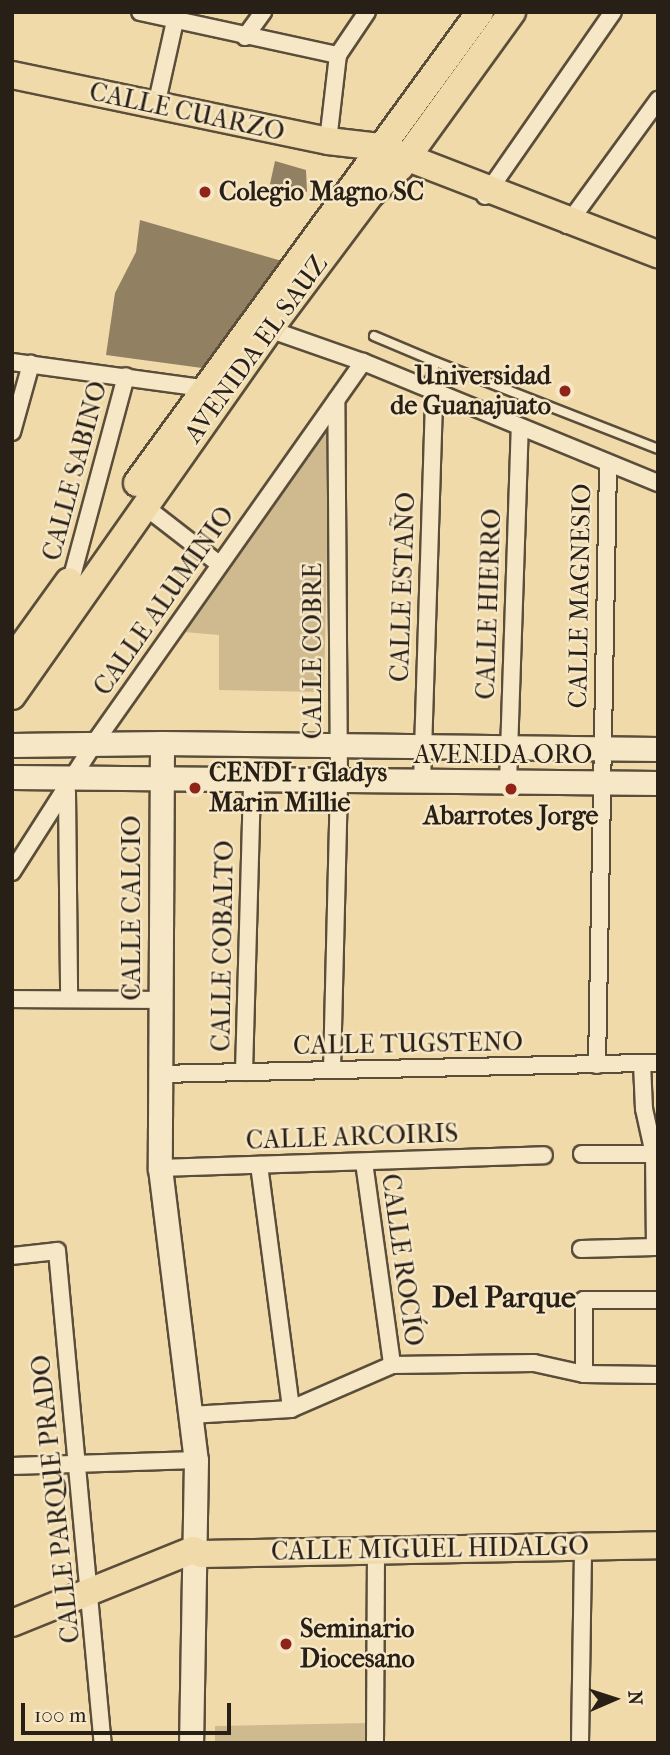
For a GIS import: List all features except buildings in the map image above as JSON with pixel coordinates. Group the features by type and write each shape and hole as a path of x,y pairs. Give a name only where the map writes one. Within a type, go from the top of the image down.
{"main road":[{"name":"AVENIDA EL SAUZ","path":"12,696 143,505 371,150 487,19"},
{"name":"AVENIDA EL SAUZ","path":"12,660 71,580 203,388 260,326 370,195 404,162 487,19"},
{"name":"CALLE CUARZO","path":"12,75 371,150 655,256"},
{"name":"AVENIDA ORO","path":"12,745 95,742 658,749"},
{"name":"CALLE CALCIO","path":"162,743 160,1168 195,1460 196,1555 191,1743"},
{"name":"AVENIDA ORO","path":"12,777 68,785 252,779 422,783 658,783"},
{"name":"CALLE MIGUEL HIDALGO","path":"92,1598 196,1555 376,1548 658,1545"},
{"path":"12,1623 92,1598"},
{"path":"12,1639 92,1598"}],"street":[{"path":"140,12 166,16 244,37 338,55"},
{"path":"244,37 263,12"},
{"path":"328,141 338,55 367,12"},
{"path":"487,192 613,12"},
{"path":"156,106 166,16"},
{"path":"568,223 658,100"},
{"path":"260,326 363,362 658,483"},
{"path":"12,362 203,388"},
{"name":"CALLE ALUMINIO","path":"12,872 95,742 363,362"},
{"path":"12,432 31,364"},
{"name":"CALLE SABINO","path":"71,580 126,376"},
{"name":"CALLE ESTAÑO","path":"422,783 430,390"},
{"name":"CALLE COBRE","path":"332,1070 339,782 336,400"},
{"name":"CALLE HIERRO","path":"508,783 520,428"},
{"name":"CALLE MAGNESIO","path":"597,1065 608,464"},
{"path":"143,505 219,564"},
{"name":"CALLE COBALTO","path":"244,1072 252,779"},
{"path":"68,785 69,999"},
{"path":"12,999 160,1000"},
{"path":"581,1249 656,1247 654,1154 644,1109 650,1063"},
{"name":"CALLE TUGSTENO","path":"159,1073 650,1063"},
{"path":"582,1154 654,1154"},
{"name":"CALLE ARCOIRIS","path":"160,1168 544,1155"},
{"name":"CALLE ROCÍO","path":"365,1162 391,1365"},
{"path":"259,1165 291,1409"},
{"name":"CALLE PARQUE PRADO","path":"12,1256 57,1251 76,1465 92,1598 103,1743"},
{"path":"584,1374 584,1300 658,1300"},
{"path":"190,1415 291,1409 391,1365 534,1363 584,1374 658,1375"},
{"path":"12,1466 195,1460"},
{"path":"580,1743 583,1546"},
{"path":"374,1743 376,1548"}],"lane":[{"path":"374,336 658,449"},
{"path":"430,390 436,362"}],"shaded area":[{"path":"330,411 324,692 219,690 219,635 184,632"},
{"path":"366,1723 366,1743 215,1743 215,1726"}],"place":[{"name":"Colegio Magno SC","path":"205,192"},
{"name":"Universidad de Guanajuato","path":"565,391"},
{"name":"CENDI 1 Gladys Marin Millie","path":"195,788"},
{"name":"Abarrotes Jorge","path":"511,789"},
{"name":"Seminario Diocesano","path":"286,1644"}],"district":[{"name":"Del Parque","path":"504,1298"}]}
